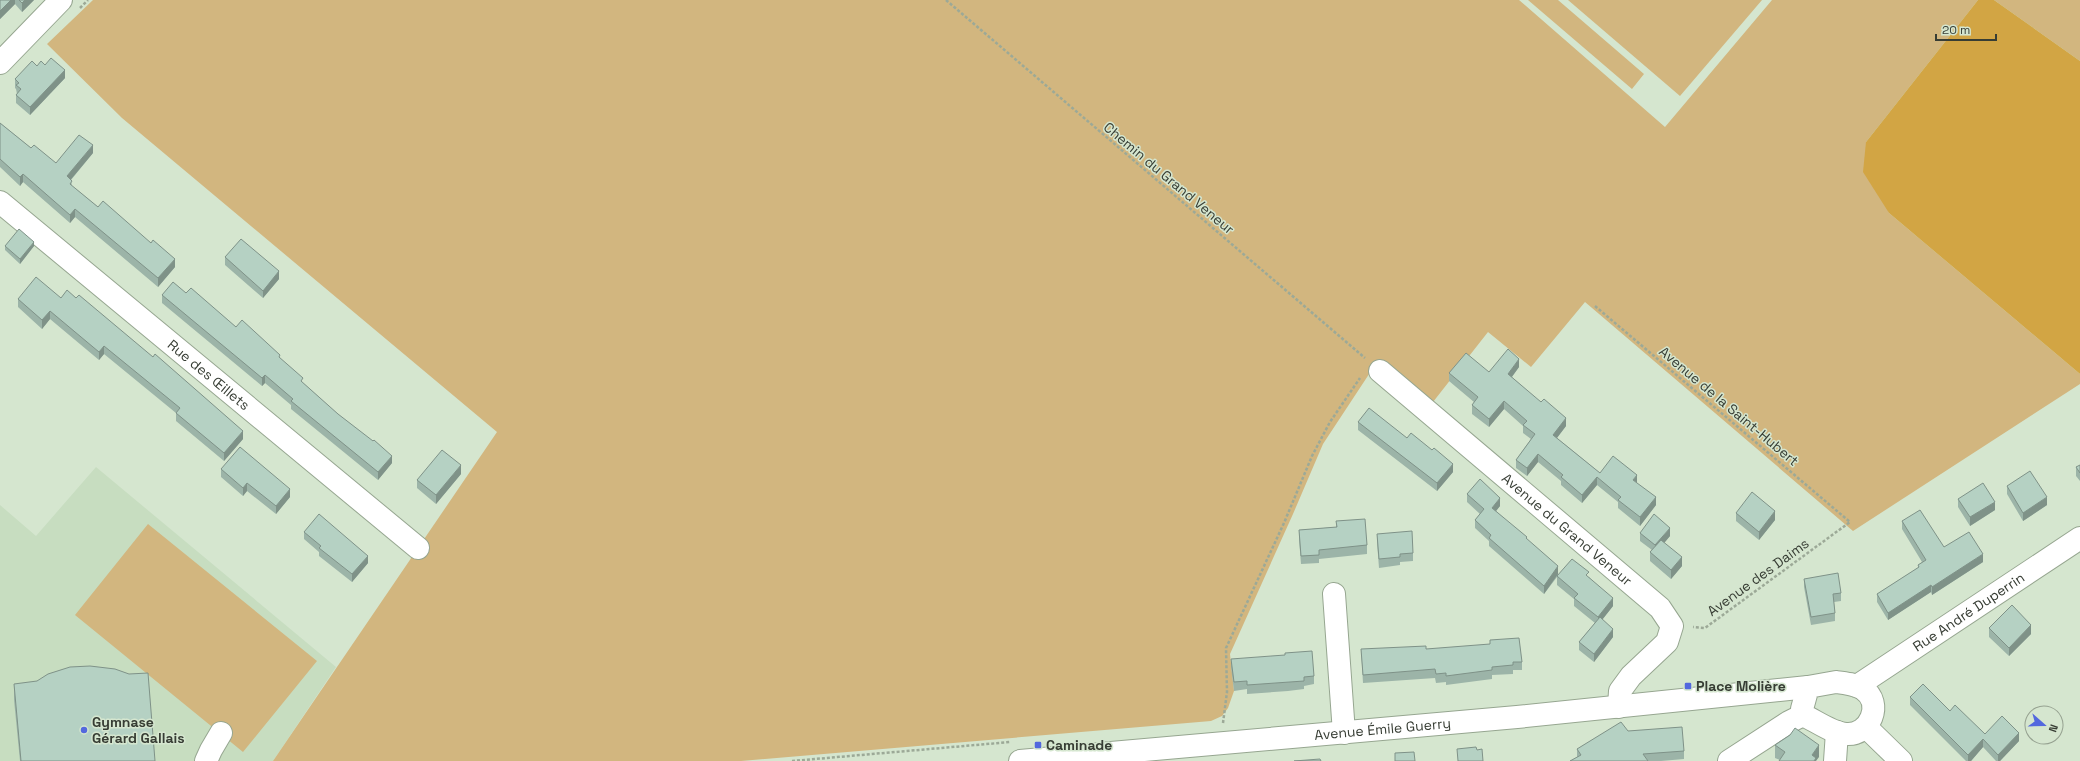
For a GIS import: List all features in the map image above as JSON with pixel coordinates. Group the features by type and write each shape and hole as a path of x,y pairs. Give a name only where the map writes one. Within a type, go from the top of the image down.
{"street":[{"path":"0,63 61,0"},
{"name":"Rue des Œillets","path":"0,202 418,548"},
{"name":"Avenue du Grand Veneur","path":"1375,367 1660,608 1672,626"},
{"name":"Rue André Duperrin","path":"1857,686 2077,544"},
{"path":"1334,594 1344,733"},
{"path":"1619,707 1620,691 1631,676 1667,642 1672,626"},
{"path":"1836,682 1857,686 1864,690 1870,696 1873,706 1872,718 1866,727 1854,734 1837,732 1803,712 1766,702 1744,694 1808,687 1836,682"},
{"path":"1729,761 1803,712 1808,687"},
{"name":"Avenue Émile Guerry","path":"1020,761 1216,753 1265,738 1344,733 1744,694"},
{"path":"1866,727 1901,761"},
{"path":"1835,761 1837,732"},
{"path":"206,761 210,750 221,733"}],"path":[{"name":"Chemin du Grand Veneur","path":"946,0 1375,367"},
{"name":"Avenue de la Saint-Hubert","path":"1595,306 1850,522"},
{"path":"1223,723 1227,692 1226,648 1284,523 1312,456 1330,422 1375,367"},
{"name":"Avenue des Daims","path":"1672,626 1705,628 1850,522"}],"shaded area":[{"path":"93,0 1519,0 1665,127 1772,0 1978,0 1866,142 1889,213 2080,374 2080,384 1853,531 1585,302 1531,367 1488,332 1433,402 1379,359 1323,444 1230,654 1234,691 1228,708 1222,716 1211,721 741,761 273,761 497,432 122,118 47,44"},
{"path":"1528,0 1558,0 1644,74 1632,89"},
{"path":"1568,0 1762,0 1680,96"},
{"path":"1978,0 1994,0 2080,61 2080,374 1889,213 1863,172 1866,142"},
{"path":"1994,0 2080,0 2080,61"},
{"path":"96,467 336,667 273,761 0,761 0,505 36,536"},
{"path":"148,524 317,661 243,752 75,615"}],"building":[{"path":"0,0 11,0 0,11"},
{"path":"51,58 65,70 30,107 16,95 21,89 16,85 19,83 15,79 32,61 37,66 41,61 45,65"},
{"path":"0,123 31,148 34,145 56,163 79,135 93,145 67,176 72,181 70,184 98,207 103,201 151,243 153,240 175,259 158,278 75,209 70,215 23,174 20,177 0,159"},
{"path":"19,229 34,242 20,259 5,246"},
{"path":"241,239 279,271 263,291 225,257"},
{"path":"36,277 61,298 67,290 76,298 79,295 153,357 155,354 243,431 224,453 176,413 180,408 104,346 99,352 50,311 42,320 18,299"},
{"path":"173,282 186,293 191,288 236,327 242,320 280,355 279,357 303,378 301,381 338,414 373,441 374,440 392,456 378,472 291,401 293,399 265,375 262,378 162,295"},
{"path":"1508,349 1519,359 1508,374 1541,402 1544,399 1566,418 1553,435 1600,473 1613,456 1637,475 1633,480 1656,497 1640,517 1618,500 1621,497 1597,477 1582,495 1561,477 1563,475 1538,454 1527,468 1516,460 1535,434 1523,425 1527,421 1504,401 1489,419 1472,405 1478,397 1449,373 1466,353 1489,372"},
{"path":"1369,408 1407,438 1411,433 1432,450 1434,448 1453,464 1437,483 1358,422"},
{"path":"240,447 290,489 276,506 247,483 243,488 221,469"},
{"path":"442,450 461,465 436,495 417,480"},
{"path":"2080,465 2080,473 2076,467"},
{"path":"2030,471 2047,497 2023,513 2007,486"},
{"path":"1480,479 1500,498 1492,508 1527,537 1526,538 1558,566 1544,586 1489,538 1491,535 1475,520 1484,509 1467,494"},
{"path":"1983,483 1995,502 1970,517 1958,499"},
{"path":"1752,492 1775,511 1759,532 1736,513"},
{"path":"1920,510 1944,547 1969,532 1983,554 1888,613 1877,594 1919,567 1918,565 1926,560 1902,521"},
{"path":"319,514 368,556 352,574 319,548 321,546 304,532"},
{"path":"1654,514 1670,528 1655,545 1640,533"},
{"path":"1365,519 1367,545 1319,550 1319,555 1301,556 1299,530 1337,527 1336,521"},
{"path":"1412,531 1413,553 1400,554 1400,557 1379,559 1377,534"},
{"path":"1661,540 1682,557 1671,570 1650,552"},
{"path":"1572,559 1589,572 1586,575 1613,598 1598,617 1574,598 1578,594 1557,576"},
{"path":"1838,573 1841,593 1833,594 1835,613 1811,617 1804,579"},
{"path":"2012,605 2031,625 2009,648 1989,628"},
{"path":"1600,617 1613,629 1594,654 1579,642"},
{"path":"1519,638 1522,662 1513,662 1513,665 1492,667 1492,670 1446,676 1446,673 1436,674 1435,669 1363,675 1361,649 1426,646 1426,649 1490,644 1490,640"},
{"path":"1312,651 1314,676 1304,677 1304,681 1247,685 1247,681 1234,682 1231,659 1285,655 1285,653"},
{"name":"Gymnase Gérard Gallais","path":"90,666 115,669 129,674 148,673 155,761 21,761 14,684 37,681 48,674 70,667"},
{"path":"1923,684 1950,711 1955,705 1985,734 2002,716 2019,733 1998,755 1983,739 1968,755 1910,697"},
{"path":"1621,722 1628,731 1682,727 1684,751 1643,754 1648,761 1570,761 1581,755 1577,749"},
{"path":"1795,728 1819,745 1812,755 1816,758 1814,761 1779,761 1785,752 1775,745 1790,735"},
{"path":"1476,747 1477,750 1482,749 1483,761 1458,761 1457,749"},
{"path":"1414,752 1415,761 1395,761 1395,753"},
{"path":"1320,759 1321,761 1294,761"}],"place":[{"name":"Place Molière","path":"1688,686"},
{"name":"Gymnase Gérard Gallais","path":"84,730"},
{"name":"Caminade","path":"1038,745"}]}
